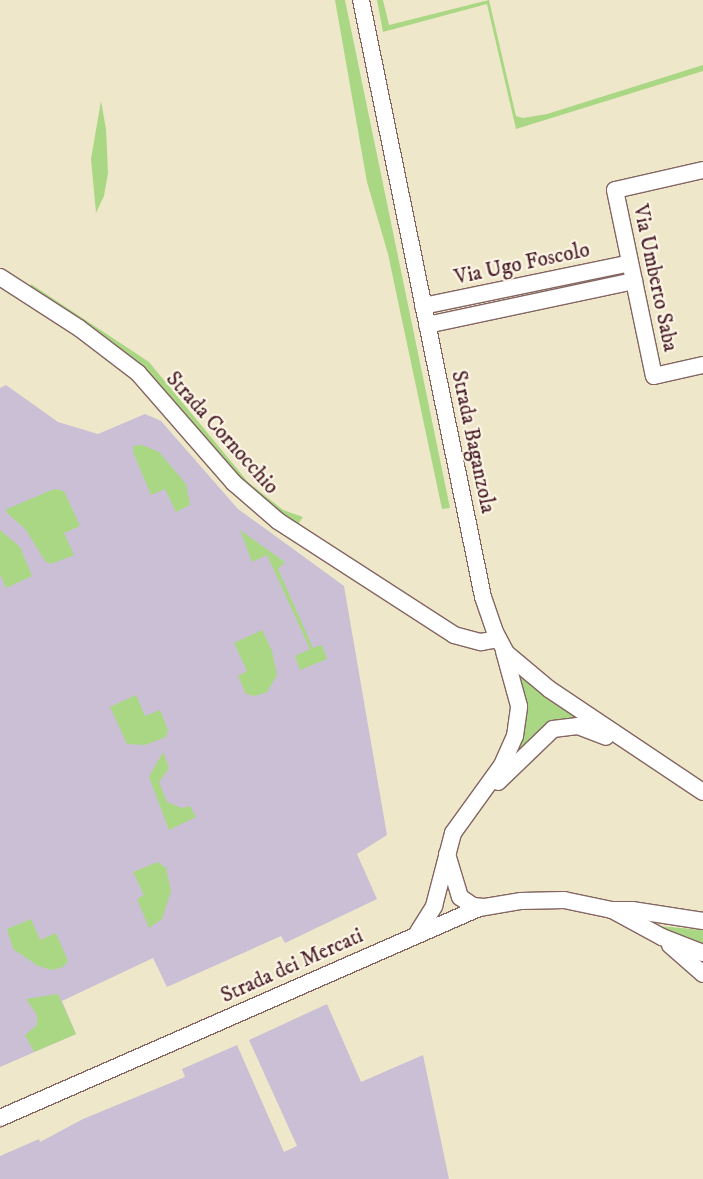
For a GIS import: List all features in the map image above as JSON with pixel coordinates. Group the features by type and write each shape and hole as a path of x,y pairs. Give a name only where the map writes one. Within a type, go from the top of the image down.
{"street":[{"name":"Strada Baganzola","path":"361,0 483,597 517,695 518,724 505,760 482,794"},
{"name":"Via Umberto Saba","path":"703,170 615,190 654,376 703,365"},
{"name":"Via Ugo Foscolo","path":"423,306 630,263"},
{"name":"Strada Cornocchio","path":"0,277 79,328 138,373 234,483 278,521 454,635 476,642 501,645"},
{"name":"Via Ugo Foscolo","path":"427,325 634,281"},
{"path":"501,645 549,689 703,792"},
{"path":"409,937 422,929 429,918 447,852 458,823 482,794 510,773 542,736 561,726 586,728 643,751"},
{"path":"447,852 460,897 473,906 486,906"},
{"name":"Strada dei Mercati","path":"0,1118 409,937 486,906 550,900 581,902 612,910 660,936 703,953"},
{"name":"Strada dei Mercati","path":"612,910 632,910 703,922"},
{"name":"Strada dei Mercati","path":"660,936 703,974"}],"shaded area":[{"path":"6,385 58,422 98,434 145,414 161,421 238,509 344,586 387,835 357,854 377,899 285,943 281,936 167,987 153,958 62,1001 76,1034 0,1067 0,388"},
{"path":"327,1004 361,1082 423,1055 449,1179 0,1179 0,1156 39,1139 40,1142 83,1119 185,1077 182,1069 237,1045 284,1152 297,1146 249,1040"}],"green space":[{"path":"335,0 345,0 450,508 442,509 388,254 367,182"},
{"path":"377,0 383,0 389,25 489,0 516,116 523,118 547,114 703,65 703,71 516,129 487,4 383,32"},
{"path":"101,101 106,129 108,173 104,196 96,213 91,159"},
{"path":"31,284 149,362 248,482 283,510 303,517 296,527 258,499 168,395 31,289"},
{"path":"142,445 159,452 186,484 190,505 176,512 165,489 151,495 133,452 133,446"},
{"path":"54,489 64,491 80,526 64,533 74,555 51,564 45,561 26,530 6,512 7,509"},
{"path":"0,530 20,547 32,576 6,588 0,574"},
{"path":"240,530 285,562 278,569 313,648 322,645 327,659 300,670 295,656 310,649 267,555 252,562"},
{"path":"262,630 272,651 277,675 267,692 255,696 246,694 238,676 247,671 234,643"},
{"path":"518,671 580,719 540,730 518,753 527,712"},
{"path":"136,695 145,716 160,710 168,730 166,737 145,745 127,744 110,707"},
{"path":"163,752 169,768 159,782 167,802 182,808 190,806 196,817 169,830 149,777"},
{"path":"158,862 166,868 171,891 162,919 149,928 137,899 144,895 133,872"},
{"path":"31,919 40,940 56,933 68,961 63,967 52,970 38,966 13,949 7,929"},
{"path":"659,927 703,930 703,947"},
{"path":"58,994 76,1034 34,1052 25,1035 37,1025 37,1015 26,999"}]}
